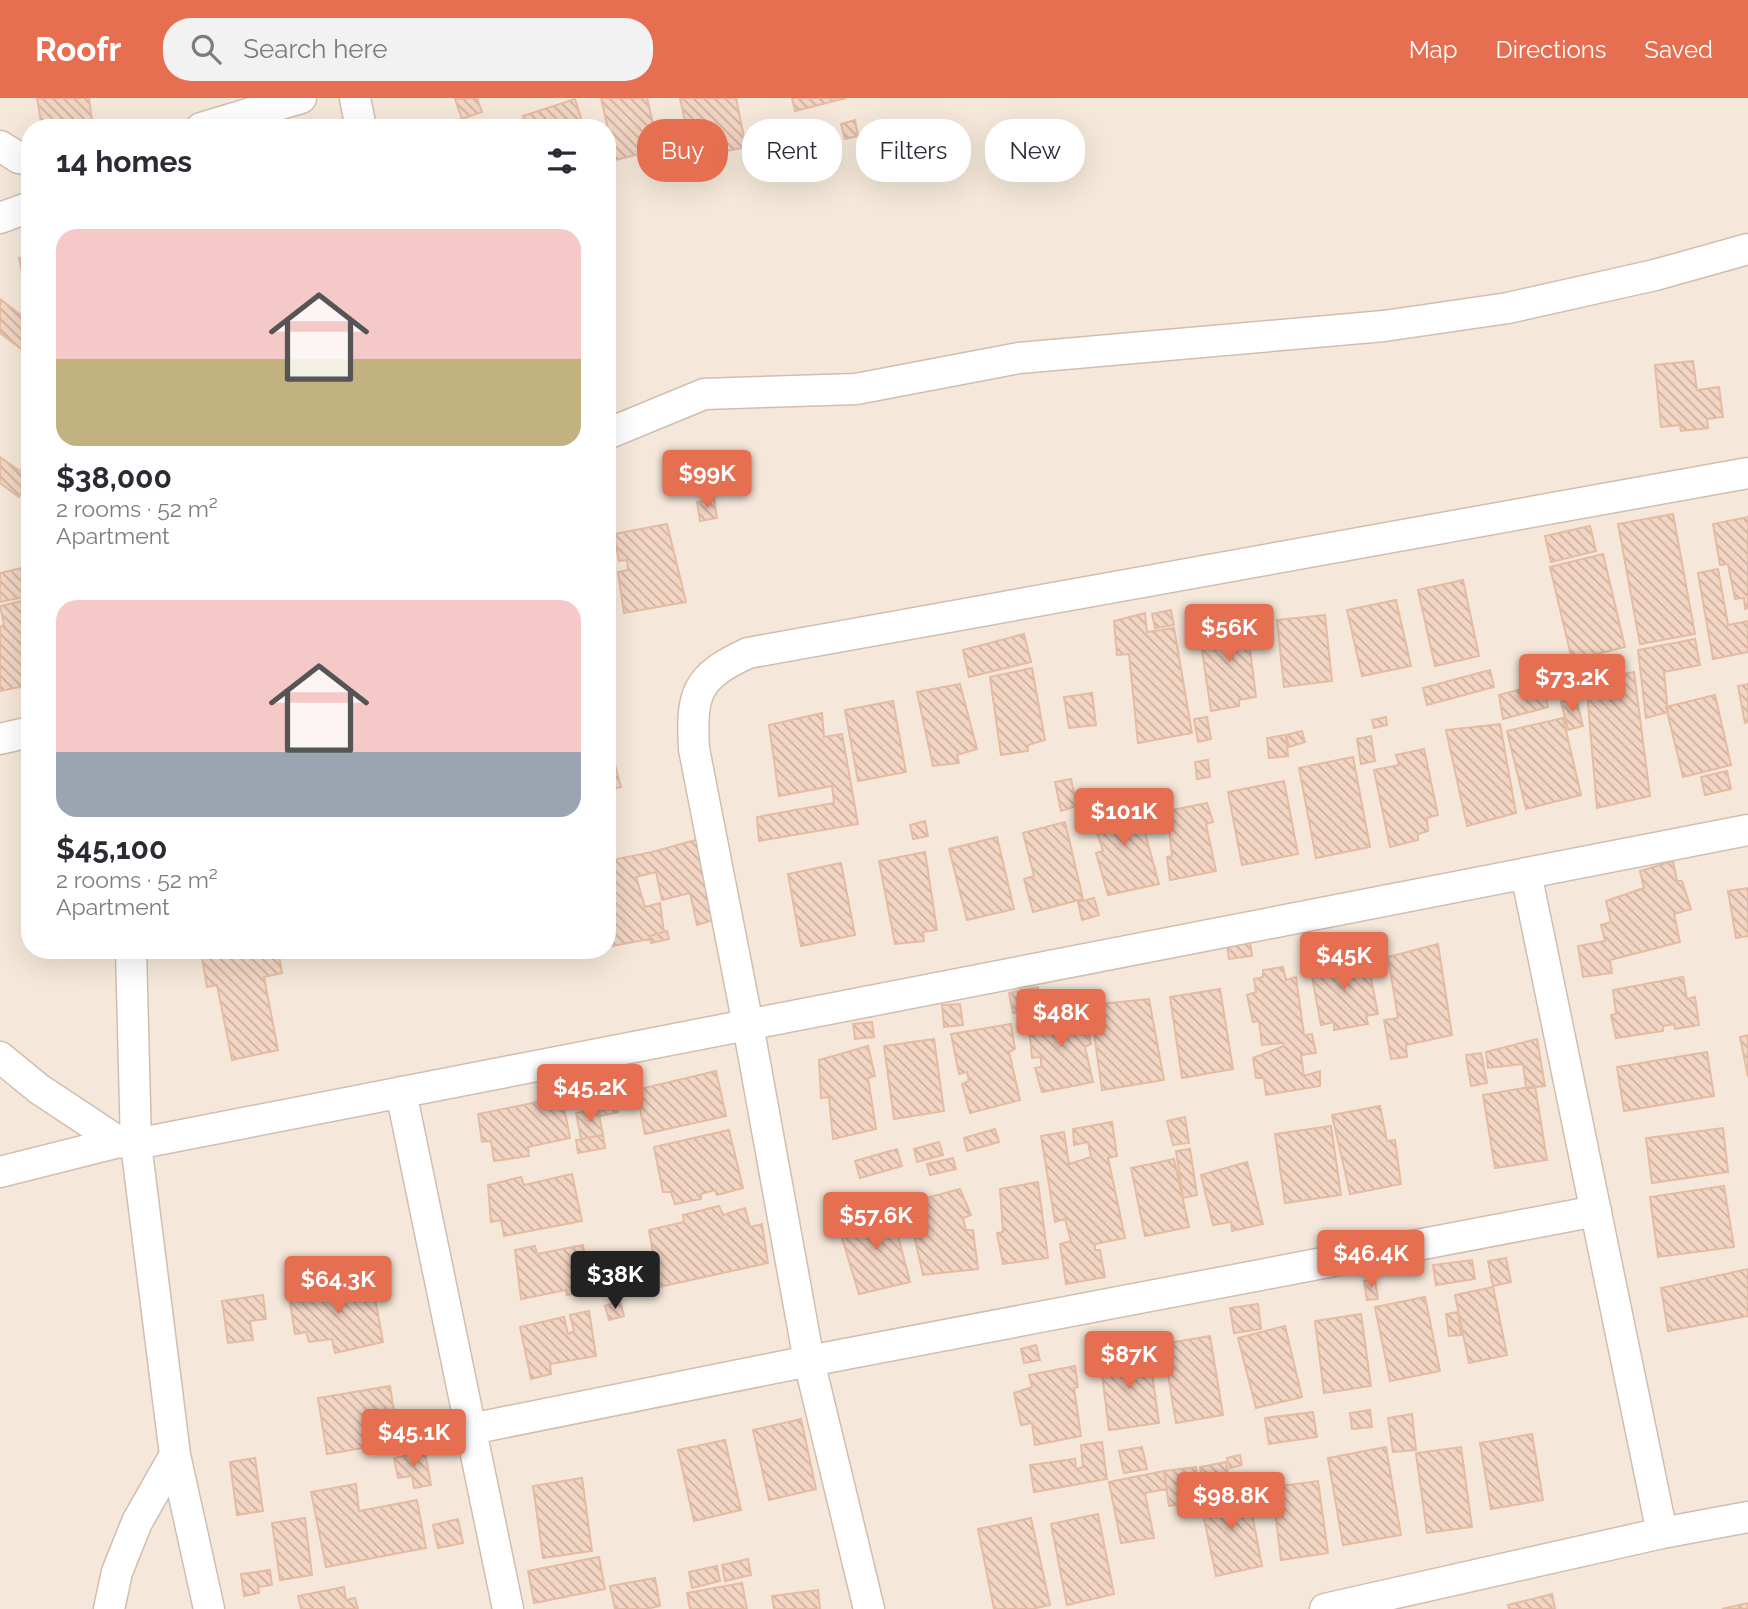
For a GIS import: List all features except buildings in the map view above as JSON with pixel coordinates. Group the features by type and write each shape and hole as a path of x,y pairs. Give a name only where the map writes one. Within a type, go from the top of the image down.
{"street":[{"path":"231,119 302,98"},
{"path":"355,98 359,119"},
{"path":"0,146 21,158"},
{"path":"0,218 21,210"},
{"path":"616,430 704,394 856,388 1018,358 1384,326 1508,308 1655,275 1748,249"},
{"path":"869,1609 808,1361 748,1025 694,749 692,714 700,687 719,666 748,653 1748,473"},
{"path":"0,739 21,734"},
{"path":"0,1172 128,1143 1748,830"},
{"path":"1526,873 1662,1533"},
{"path":"131,959 128,1143 151,1280 175,1455 209,1609"},
{"path":"0,1057 39,1089 128,1143"},
{"path":"401,1092 508,1609"},
{"path":"471,1429 808,1361 1596,1211"},
{"path":"109,1609 117,1572 137,1522 175,1455"},
{"path":"1325,1609 1662,1533 1748,1517"}],"shaded area":[{"path":"0,98 1748,98 1748,1609 0,1609"}]}
